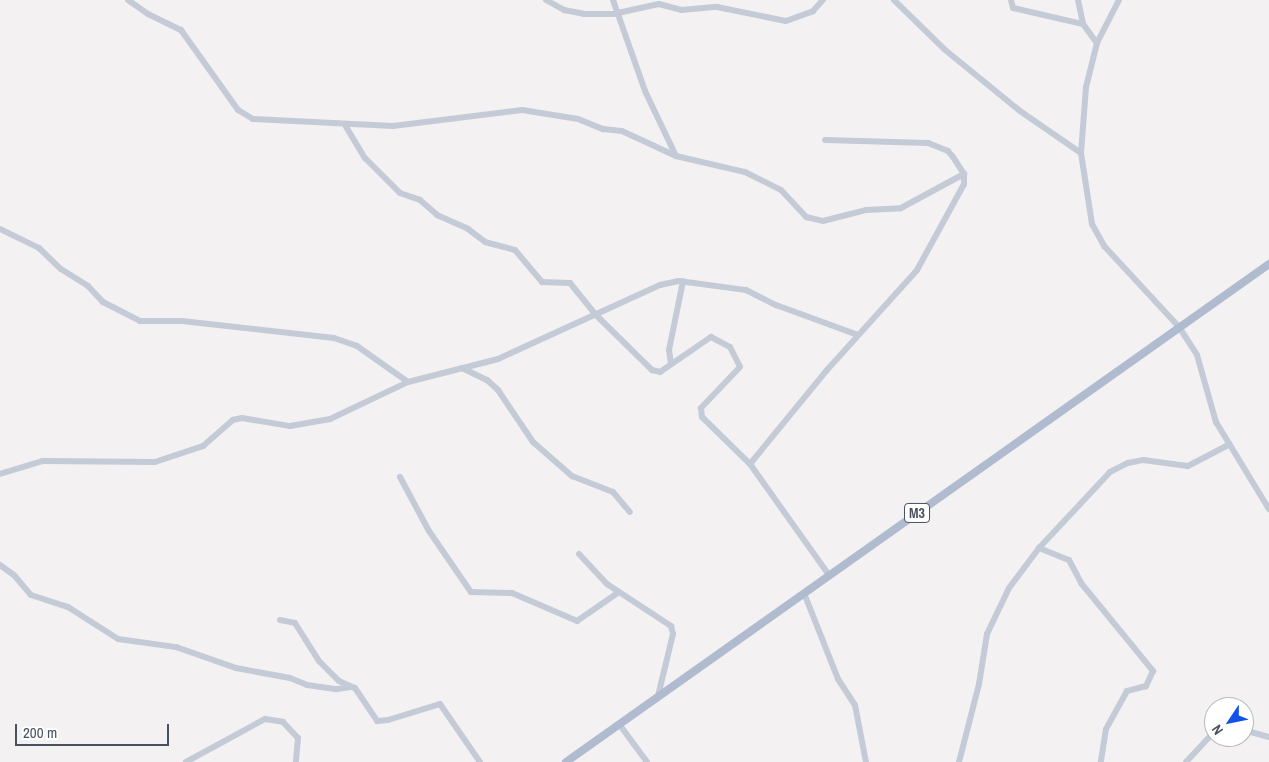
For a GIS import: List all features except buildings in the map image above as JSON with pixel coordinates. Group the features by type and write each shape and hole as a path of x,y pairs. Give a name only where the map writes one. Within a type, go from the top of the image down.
{"main road":[{"name":"M3","path":"566,762 1269,264"}],"street":[{"path":"128,0 148,14 181,30 244,115 268,122 291,120 345,125 392,126 527,110 622,131 676,156 745,172 781,190 806,217 823,221 866,210 901,208 964,174"},
{"path":"546,0 572,12 617,14 659,4 681,10 717,7 786,21 813,11 823,0"},
{"path":"613,0 645,91 676,156"},
{"path":"894,0 944,49 1020,111 1081,153"},
{"path":"1011,0 1013,8 1082,24"},
{"path":"1078,0 1082,24 1097,43"},
{"path":"1119,0 1097,43 1088,69 1081,153 1092,224 1098,237 1179,327 1197,355 1211,410 1269,509"},
{"path":"345,125 365,158 400,193 420,200 437,215 468,229 485,242 518,252 542,282 570,283 595,314 652,370 660,372 711,337 730,347 740,368 700,412 750,464 829,575"},
{"path":"750,464 922,262 964,184 964,174 948,151 928,143 825,140"},
{"path":"0,229 39,248 61,268 88,286 103,302 140,321 182,321 334,338 357,346 408,382"},
{"path":"671,364 669,350 683,281"},
{"path":"0,474 43,461 154,462 203,446 236,419 262,419 290,426 324,420 408,382 498,359 660,285 683,281 746,290 776,305 858,335"},
{"path":"462,368 487,380 498,390 533,442 572,476 613,492 630,512"},
{"path":"959,762 979,684 987,634 1009,588 1039,548 1110,472 1128,462 1143,460 1188,466 1230,444"},
{"path":"400,476 429,531 471,592 512,593 577,621 619,592"},
{"path":"1039,548 1069,560 1081,583 1153,671 1146,686 1127,691 1106,729 1101,762"},
{"path":"579,554 619,592 672,629 658,696"},
{"path":"0,565 14,575 31,595 68,607 118,640 176,647 236,668 290,678 307,685 337,689 351,687"},
{"path":"804,593 838,679 855,706 866,762"},
{"path":"280,620 295,623 318,660 339,681 358,691 372,715 380,721 440,704 480,762"},
{"path":"186,762 265,719 283,722 298,738 296,762"},
{"path":"619,724 647,762"},
{"path":"1254,733 1269,737"},
{"path":"1186,762 1204,743"}]}
